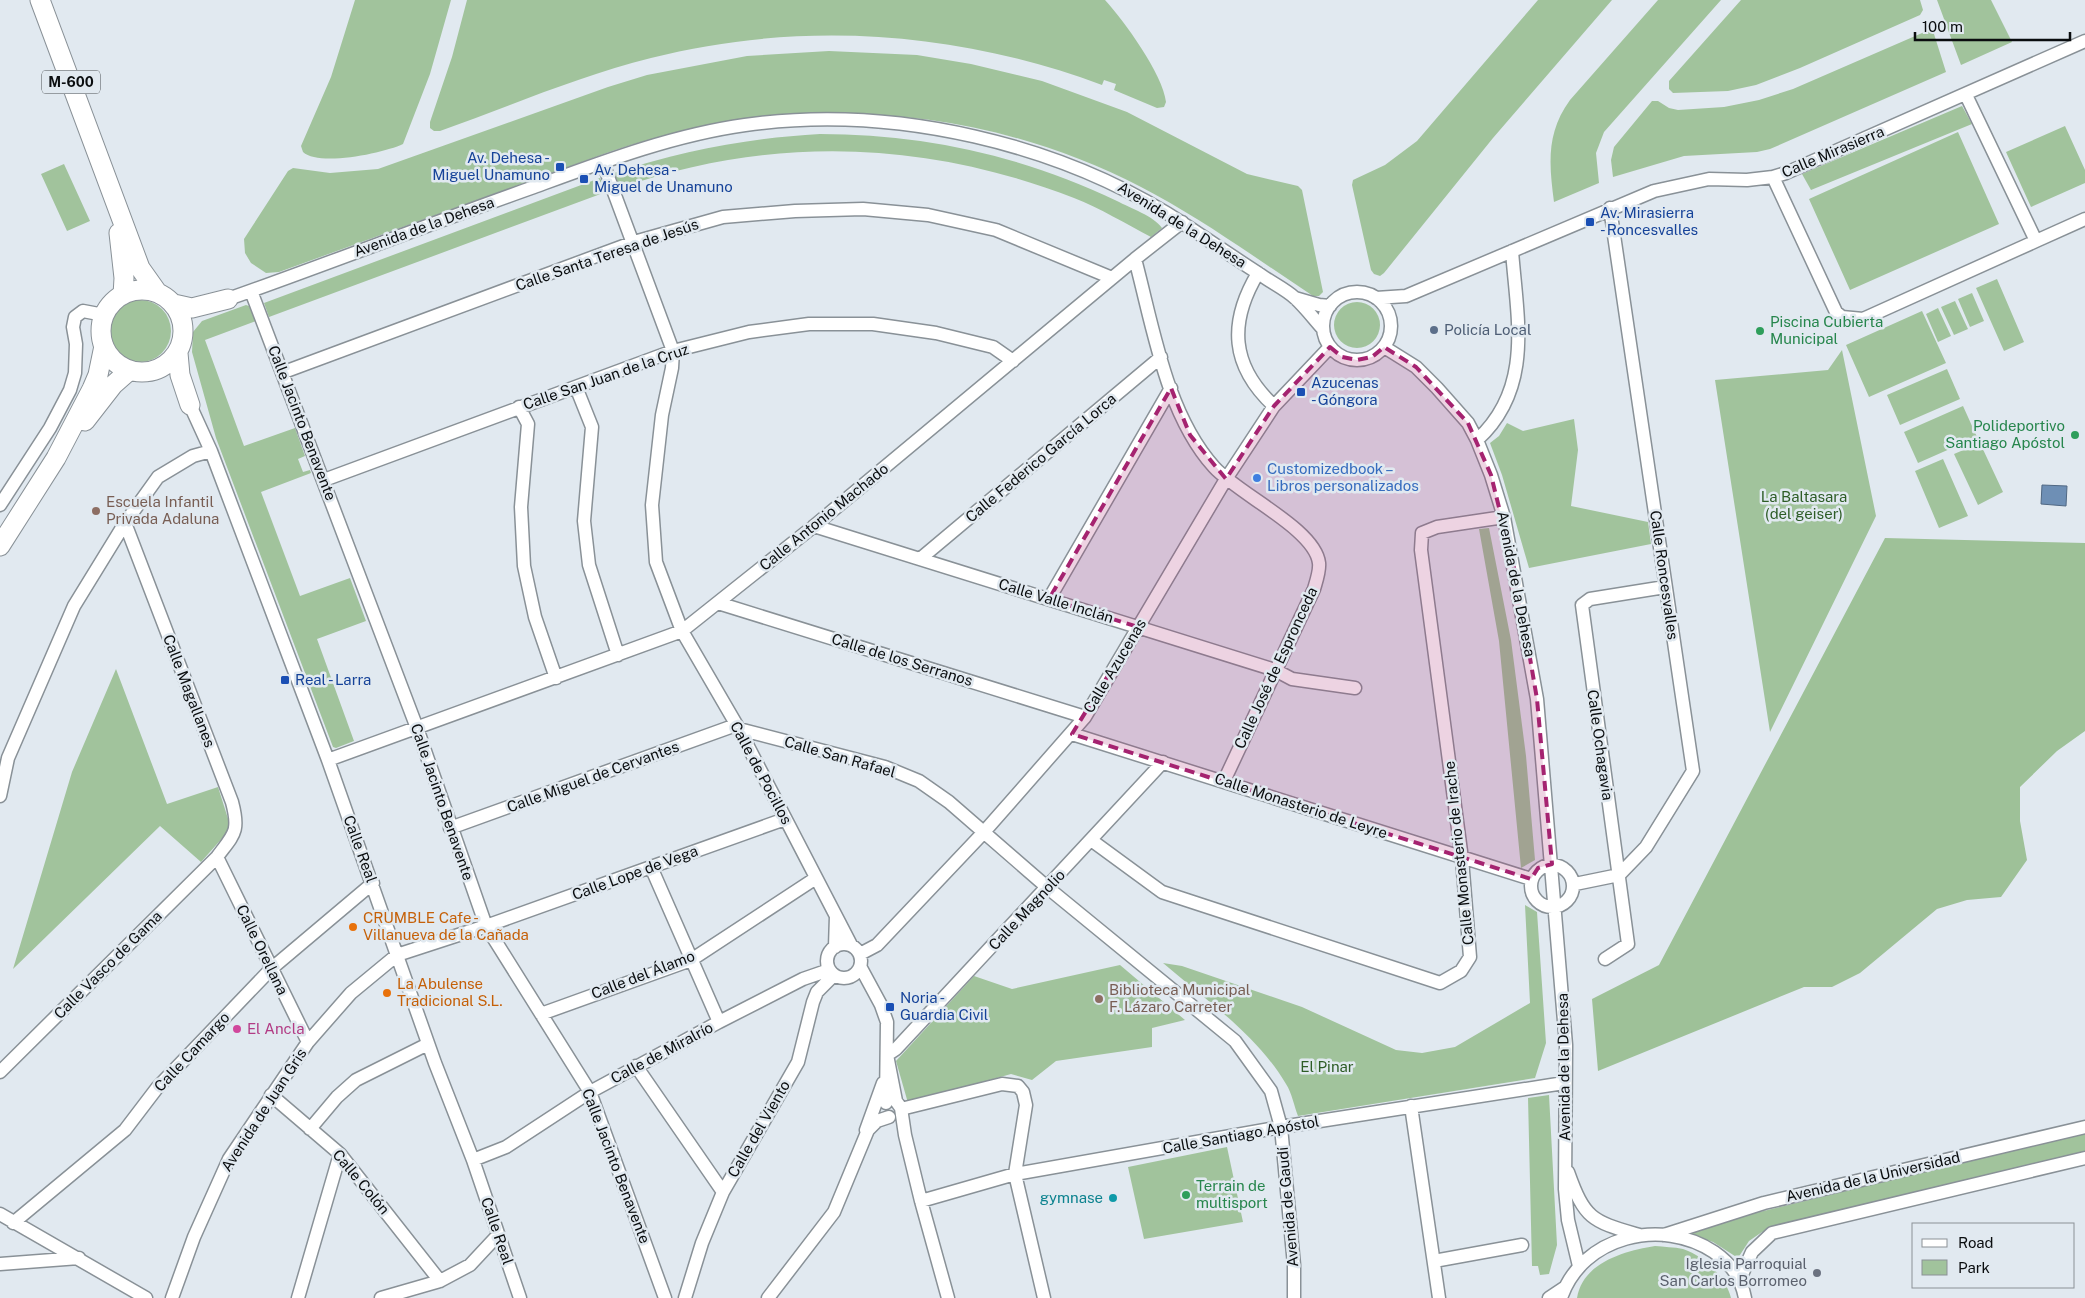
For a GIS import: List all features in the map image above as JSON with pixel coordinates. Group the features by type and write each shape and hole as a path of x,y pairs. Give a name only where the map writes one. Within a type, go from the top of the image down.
{"highway":[{"name":"M-600","path":"40,0 140,268 157,292 174,304"},
{"name":"M-600","path":"102,164 122,247 124,278 122,295"},
{"path":"0,546 56,458 98,376 104,346 101,330 104,315 115,300 122,295 140,290 157,292"},
{"path":"174,304 192,308 228,299"},
{"path":"184,330 202,313 228,299"},
{"path":"174,304 179,312 184,330 178,353 180,376 190,405"},
{"path":"104,346 114,361 130,370 150,372 171,381 190,405"},
{"path":"150,372 166,365 178,353"},
{"path":"56,458 113,386 130,370"}],"street":[{"name":"Calle Mirasierra","path":"1376,298 1406,296 1610,208 1679,184 1709,179 1773,177 1966,95 2085,41"},
{"path":"1966,95 2036,241"},
{"name":"Avenida de la Dehesa","path":"228,299 603,163 694,135 745,125 854,121 921,127 989,138 1116,184 1182,222 1295,298 1323,329"},
{"path":"603,163 673,351"},
{"path":"1773,177 1836,312 1842,317 1853,320 1863,319 2085,219"},
{"name":"Calle Roncesvalles","path":"1610,208 1693,771 1646,847 1619,875"},
{"name":"Calle Santa Teresa de Jesús","path":"284,372 634,242 723,217 795,211 863,209 928,215 996,230 1112,278"},
{"name":"Calle Antonio Machado","path":"328,760 682,631 814,526 1182,222"},
{"path":"1477,440 1494,425 1513,384 1518,359 1512,251"},
{"name":"Calle José de Espronceda","path":"1135,259 1161,357 1190,435 1226,479 1288,523 1315,550 1320,565 1314,589 1224,781"},
{"path":"1258,273 1248,289 1239,315 1237,334 1240,357 1249,376 1274,406"},
{"name":"Calle Jacinto Benavente","path":"251,291 284,372 417,728 450,828 486,926 590,1092 665,1298"},
{"path":"1351,293 1364,293 1376,298 1389,315 1391,326 1389,337 1384,347 1372,357 1357,360 1342,357 1330,347 1323,329 1324,317 1330,306 1339,297 1351,293"},
{"name":"Calle Mirasierra","path":"1389,315 1406,296"},
{"name":"Avenida de la Dehesa","path":"1295,298 1319,306 1330,306"},
{"path":"0,505 50,428 70,390 75,373 76,344 73,327 75,317 83,311 104,315"},
{"name":"Calle San Juan de la Cruz","path":"324,480 673,351 766,330 809,324 873,324 936,333 993,347 1013,360"},
{"name":"Calle Azucenas","path":"856,950 877,945 984,832 1072,734 1085,717 1226,479 1274,406 1330,347"},
{"name":"Avenida de la Dehesa","path":"1384,347 1416,367 1468,423 1477,440 1504,517 1537,699 1566,1045 1564,1083 1568,1220 1579,1266"},
{"name":"Calle de Pocillos","path":"673,351 672,368 662,415 652,505 656,562 682,631 737,727 836,916 856,950"},
{"name":"Calle Federico García Lorca","path":"920,559 1161,357"},
{"path":"576,387 592,427 584,521 589,565 618,655"},
{"path":"1049,599 1171,388"},
{"name":"Calle Real","path":"190,405 211,451 328,760 373,883 428,1044 473,1160 520,1298"},
{"path":"519,407 528,424 521,507 524,566 535,617 556,678"},
{"path":"0,796 8,758 74,606 125,523 158,477 194,456 211,451"},
{"name":"Calle Monasterio de Irache","path":"1091,840 1162,892 1440,983 1461,971 1470,958 1462,859 1421,550 1422,533 1437,527 1504,517"},
{"name":"Calle Magallanes","path":"125,523 232,802 237,822 234,834 217,857"},
{"name":"Calle Valle Inclán","path":"814,526 1275,670 1292,679 1355,688"},
{"name":"Calle Ochagavia","path":"1606,959 1628,944 1582,605 1590,599 1665,587"},
{"name":"Calle de los Serranos","path":"718,603 1085,717"},
{"name":"Calle Miguel de Cervantes","path":"450,828 737,727"},
{"name":"Calle San Rafael","path":"737,727 885,767 919,781 949,802 1048,888"},
{"name":"Calle Monasterio de Leyre","path":"1072,734 1224,781 1462,859 1531,879"},
{"name":"Calle Magnolio","path":"888,1055 896,1049 1048,888 1163,762"},
{"name":"Calle Lope de Vega","path":"486,926 785,819"},
{"name":"Calle Orellana","path":"217,857 308,1042"},
{"name":"Calle Vasco de Gama","path":"0,1072 217,857"},
{"path":"1552,864 1569,871 1575,884 1572,896 1556,908 1542,906 1531,893 1531,879 1538,868 1552,864"},
{"path":"651,868 718,1022"},
{"path":"1575,884 1619,875"},
{"name":"Calle del Álamo","path":"542,1014 691,960 816,878"},
{"name":"Calle Camargo","path":"13,1223 125,1130 157,1088 272,969 373,883"},
{"name":"Avenida de Gaudí","path":"1048,888 1235,1041 1271,1091 1281,1127 1294,1265 1294,1298"},
{"name":"Calle de Pocillos","path":"835,947 836,916"},
{"name":"Avenida de Juan Gris","path":"172,1298 194,1237 229,1159 308,1042 351,993 397,955 486,926"},
{"path":"861,968 854,976 844,979 831,973 828,957 835,947 843,944 856,950 861,968 883,1010 886,1022 893,1109"},
{"name":"Calle de Miralrío","path":"473,1160 506,1147 590,1092 718,1022 803,980 831,973"},
{"name":"Calle del Viento","path":"671,1298 687,1293 702,1243 723,1192 798,1062 817,992 831,973"},
{"path":"803,980 817,992"},
{"path":"310,1128 337,1097 356,1080 428,1044"},
{"path":"768,1298 834,1212 866,1135 870,1116 886,1073 888,1055"},
{"path":"636,1066 723,1192"},
{"path":"886,1073 893,1109 905,1134 921,1201 948,1298"},
{"name":"Calle Santiago Apóstol","path":"921,1201 1015,1174 1281,1127 1564,1083"},
{"path":"870,1116 1002,1084 1018,1086 1023,1092 1026,1105 1015,1174 1044,1298"},
{"name":"Calle Colón","path":"271,1095 340,1154 440,1281"},
{"path":"1411,1106 1439,1298"},
{"path":"866,1135 874,1123 893,1109"},
{"name":"Avenida de la Universidad","path":"1664,1234 1764,1203 2085,1127"},
{"path":"298,1298 340,1154"},
{"name":"Avenida de la Universidad","path":"1740,1279 1752,1252 1772,1233 2085,1158"},
{"name":"Avenida de la Dehesa","path":"1565,1166 1578,1201 1589,1215 1604,1224 1641,1236"},
{"path":"0,1214 146,1298"},
{"path":"1549,1298 1563,1293 1579,1266 1601,1248 1616,1241 1664,1234 1689,1239 1724,1259 1740,1279 1745,1298"},
{"path":"381,1298 440,1281 470,1265 498,1235"},
{"path":"1434,1260 1522,1245"},
{"path":"0,1264 79,1258"}],"highlighted area":[{"path":"1330,347 1342,357 1357,360 1372,357 1384,347 1416,367 1468,423 1491,475 1516,576 1537,699 1552,864 1538,868 1531,879 1072,734 1138,627 1049,599 1171,388 1190,435 1226,479 1274,406"}],"green space":[{"path":"355,0 451,0 430,74 403,144 394,148 352,157 323,158 311,156 303,152 301,146 331,77"},
{"path":"467,0 1105,0 1142,48 1158,77 1166,102 1164,107 1157,108 1114,90 1116,84 1104,80 1102,85 1047,67 991,53 935,43 878,37 821,36 764,39 707,46 651,58 598,73 440,131 434,131 430,128 430,122 452,57"},
{"path":"1538,0 1612,0 1493,138 1384,273 1380,276 1374,274 1371,270 1352,185 1353,180 1385,165 1417,141"},
{"path":"1658,0 1721,0 1604,132 1596,153 1599,183 1554,202 1551,149 1553,137 1562,112 1570,100"},
{"path":"1741,0 1920,0 1923,10 1920,15 1800,68 1756,85 1728,91 1673,93 1669,89 1669,81"},
{"path":"1937,0 1991,0 2012,42 1961,65"},
{"path":"1929,30 1934,34 1946,72 1770,149 1757,152 1684,156 1613,177 1611,160 1614,147 1652,101 1658,101 1669,108 1678,110 1724,107 1759,100 1793,89"},
{"path":"829,51 917,55 971,64 1042,81 1127,112 1247,174 1298,186 1302,190 1323,292 1319,296 1313,296 1228,239 1163,199 1078,158 1013,137 947,123 880,115 813,114 745,120 678,132 612,151 279,272 266,273 251,263 245,253 244,239 288,171 293,168 330,173 378,169 608,87 647,75 747,56"},
{"path":"1962,106 1972,124 1811,190 1802,174"},
{"path":"2065,126 2085,170 2085,183 2031,207 2006,152"},
{"path":"1958,132 1999,224 1850,290 1809,199"},
{"path":"820,134 859,135 935,143 1009,160 1082,185 1141,213 1162,228 1151,237 1084,202 1018,179 961,165 905,155 848,151 791,153 734,159 677,171 620,188 614,173 665,158 741,142"},
{"path":"64,164 90,221 67,231 41,174"},
{"path":"600,178 606,192 269,317 264,303"},
{"path":"1997,279 2024,342 2004,351 1976,288"},
{"path":"1972,293 1984,321 1970,327 1958,299"},
{"path":"134,300 146,300 162,309 169,319 171,331 169,343 162,353 146,362 134,362 123,357 114,348 109,337 109,325 114,314 123,305"},
{"path":"1955,301 1968,329 1954,335 1941,307"},
{"path":"1357,302 1370,306 1376,312 1380,325 1376,338 1370,344 1357,348 1344,344 1338,338 1334,325 1338,312 1344,306"},
{"path":"246,305 249,306 256,321 205,340 244,446 295,428 305,456 298,459 303,472 310,470 311,473 261,492 300,596 350,578 366,621 317,639 354,741 336,748 333,747 216,438 192,352 193,332 202,321"},
{"path":"1938,308 1951,336 1938,342 1926,314"},
{"path":"1922,311 1946,363 1869,397 1846,345"},
{"name":"La Baltasara (del geiser)","path":"1842,350 1876,516 1770,732 1715,380 1828,370"},
{"path":"1947,369 1960,399 1900,425 1887,395"},
{"path":"1963,406 1977,437 1918,463 1904,432"},
{"path":"1574,419 1578,450 1571,506 1648,522 1651,544 1529,568 1502,475 1490,443 1499,436 1507,423 1523,431"},
{"path":"1980,443 2003,492 1978,505 1954,454"},
{"path":"1943,459 1968,516 1939,528 1915,471"},
{"path":"1489,528 1511,640 1526,756 1535,860 1521,868 1499,641 1479,529"},
{"path":"1885,538 2085,543 2085,731 2057,751 2020,787 2020,821 2027,860 2001,897 1967,900 1937,909 1860,973 1832,987 1804,987 1598,1071 1592,999 1659,965"},
{"path":"116,669 167,804 218,787 230,825 225,835 201,862 160,826 13,969 72,772"},
{"name":"El Pinar","path":"1525,905 1537,912 1546,1043 1535,1078 1298,1116 1288,1088 1261,1050 1230,1019 1163,963 1182,966 1302,1007 1396,1050 1422,1053 1455,1047 1530,1003"},
{"path":"1120,965 1185,1020 1152,1028 1152,1047 1056,1061 1032,1080 1011,1074 908,1103 896,1061 974,976 1012,989"},
{"path":"1549,1095 1557,1245 1549,1274 1540,1275 1538,1266 1532,1266 1528,1098"},
{"path":"2085,1133 2085,1154 1762,1232 1749,1241 1738,1258 1713,1242 1681,1231"},
{"name":"Terrain de multisport","path":"1227,1147 1243,1222 1144,1239 1128,1167"},
{"path":"1655,1246 1683,1249 1699,1257 1719,1275 1731,1298 1577,1298 1581,1286 1596,1267 1619,1255"}],"water":[{"path":"2042,485 2067,486 2066,506 2041,504"}],"place":[{"name":"Av. Dehesa - Miguel Unamuno","path":"560,167"},
{"name":"Av. Dehesa - Miguel de Unamuno","path":"584,179"},
{"name":"Av. Mirasierra - Roncesvalles","path":"1590,222"},
{"name":"Policía Local","path":"1434,330"},
{"name":"Piscina Cubierta Municipal","path":"1760,331"},
{"name":"Azucenas - Góngora","path":"1301,392"},
{"name":"Polideportivo Santiago Apóstol","path":"2075,435"},
{"name":"Customizedbook – Libros personalizados","path":"1257,478"},
{"name":"Escuela Infantil Privada Adaluna","path":"96,511"},
{"name":"Real - Larra","path":"285,680"},
{"name":"CRUMBLE Cafe - Villanueva de la Cañada","path":"353,927"},
{"name":"La Abulense Tradicional S.L.","path":"387,993"},
{"name":"Biblioteca Municipal F. Lázaro Carreter","path":"1099,999"},
{"name":"Noria - Guardia Civil","path":"890,1007"},
{"name":"El Ancla","path":"237,1029"},
{"name":"Terrain de multisport","path":"1186,1195"},
{"name":"gymnase","path":"1113,1198"},
{"name":"Iglesia Parroquial San Carlos Borromeo","path":"1817,1273"}]}
